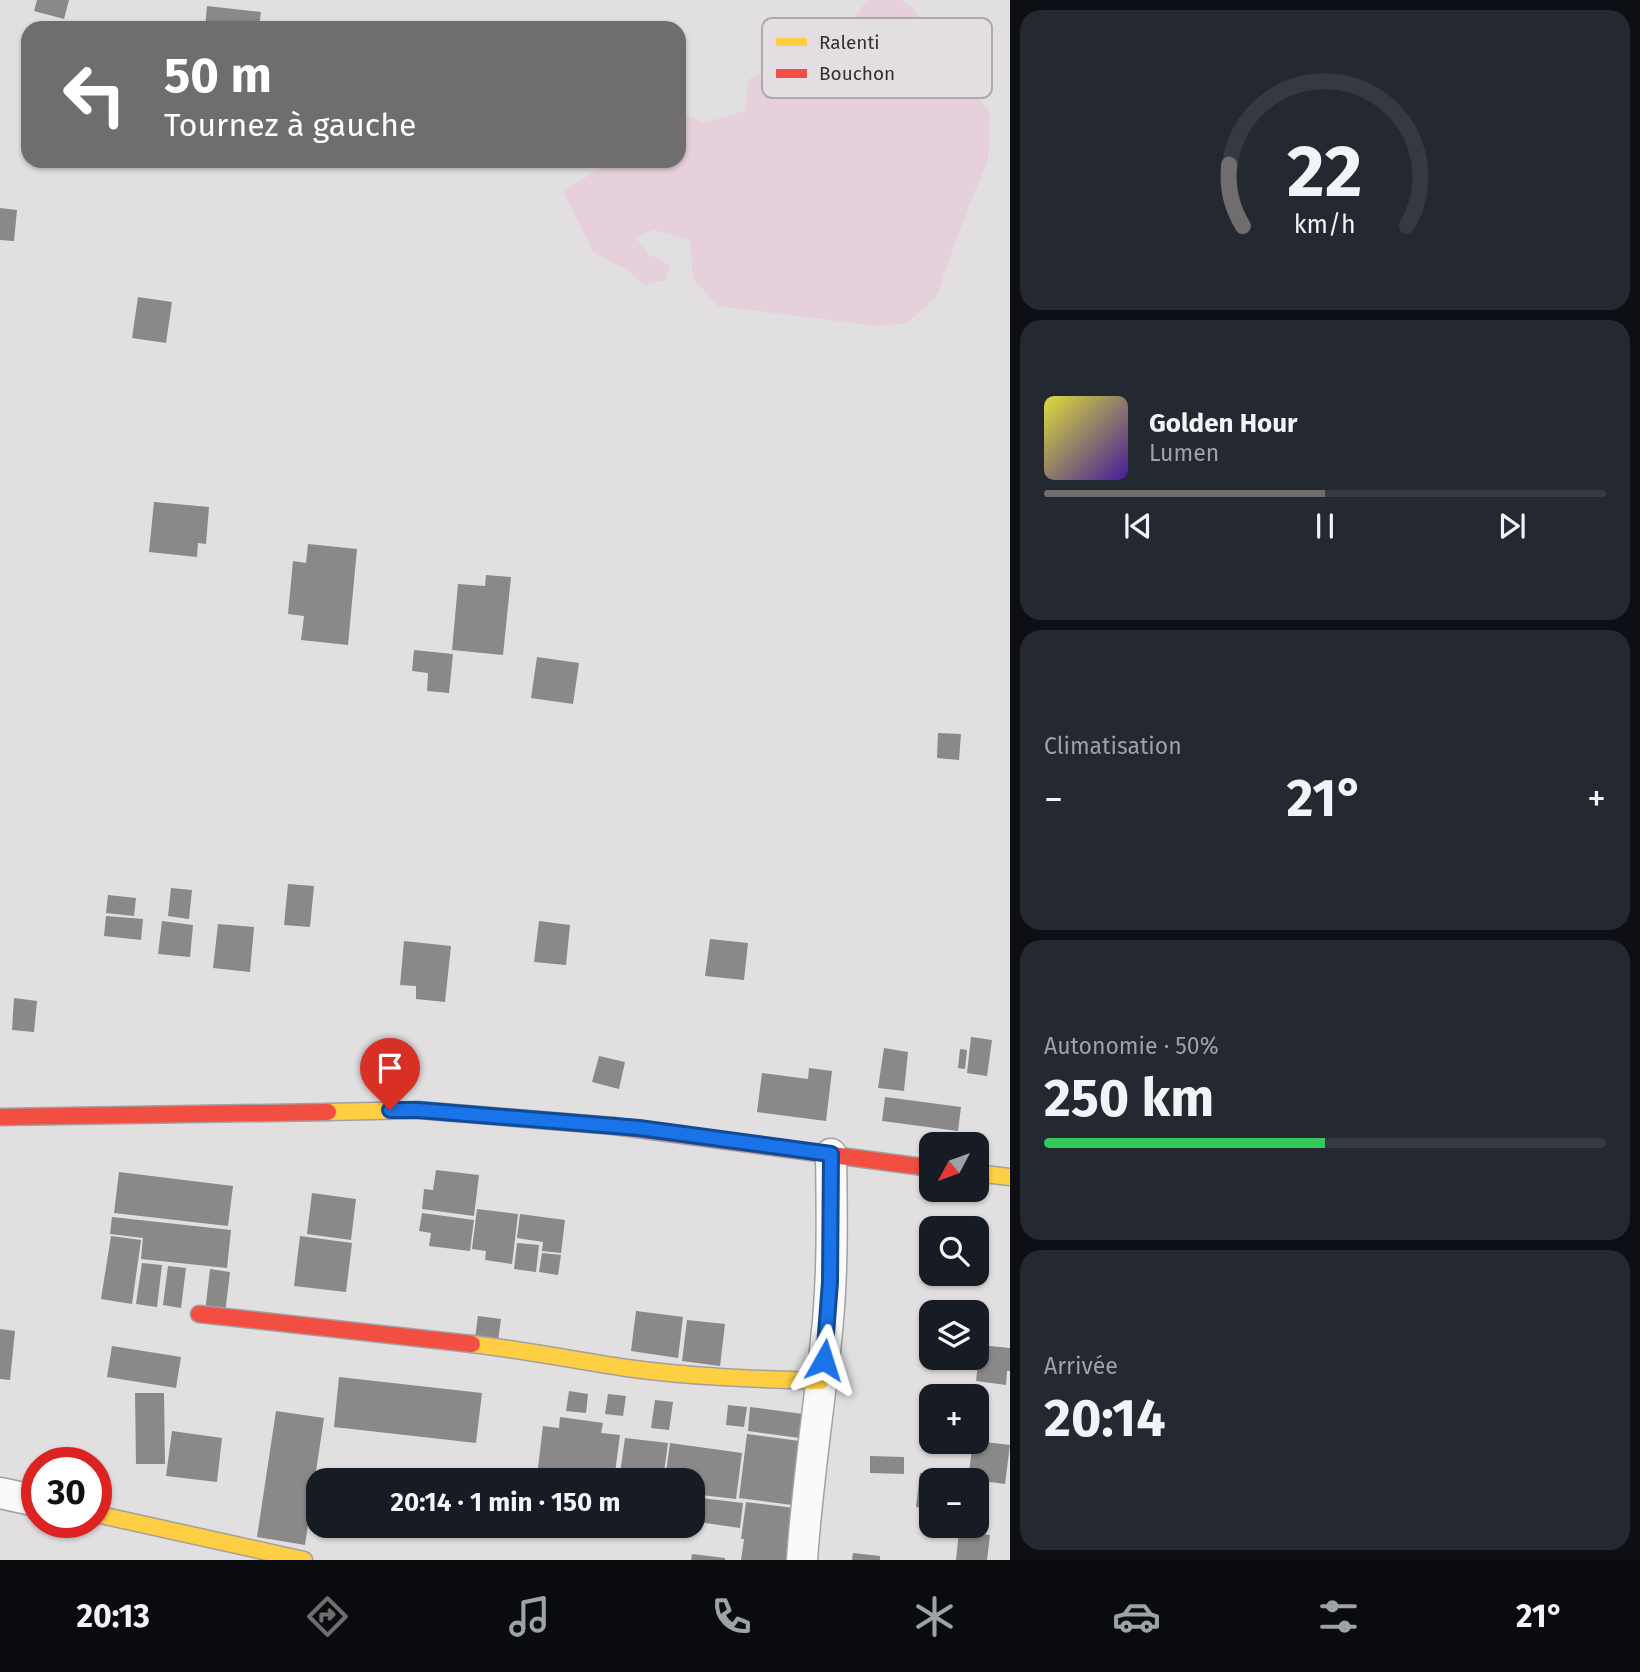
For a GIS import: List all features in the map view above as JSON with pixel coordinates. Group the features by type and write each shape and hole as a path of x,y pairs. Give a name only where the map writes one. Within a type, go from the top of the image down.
{"street":[{"path":"0,1117 418,1110 639,1128 919,1166"},
{"path":"802,1560 827,1340 831,1154"},
{"path":"989,1175 1010,1177"},
{"path":"199,1314 525,1350 629,1368 741,1378 821,1381"},
{"path":"0,1493 21,1498"},
{"path":"112,1518 304,1560"}],"shaded area":[{"path":"867,0 901,0 913,8 919,18 854,18"},
{"path":"762,74 762,98 978,98 990,112 988,160 936,297 907,323 877,326 718,306 693,279 690,240 654,230 635,237 648,254 670,265 666,280 645,285 627,270 593,252 563,192 600,168 686,168 686,114 704,123 745,111 749,79"}],"building":[{"path":"37,0 69,0 64,19 34,11"},
{"path":"207,6 261,12 260,21 206,21"},
{"path":"0,208 17,210 14,241 0,240"},
{"path":"138,297 172,302 166,343 132,338"},
{"path":"154,502 209,507 206,544 198,543 197,557 149,552"},
{"path":"308,544 357,549 348,645 301,640 304,616 288,614 293,561 306,563"},
{"path":"486,575 511,577 503,655 452,650 458,584 485,586"},
{"path":"414,650 453,654 449,693 427,691 428,673 412,671"},
{"path":"537,657 579,663 573,704 531,698"},
{"path":"938,733 961,734 959,760 937,758"},
{"path":"288,884 314,886 310,927 284,925"},
{"path":"171,888 192,890 189,919 168,916"},
{"path":"108,895 136,898 134,916 106,913"},
{"path":"106,916 143,919 141,940 104,936"},
{"path":"162,921 193,925 190,957 158,954"},
{"path":"539,921 570,925 566,965 534,962"},
{"path":"218,924 254,927 250,972 213,968"},
{"path":"710,939 748,943 744,980 705,976"},
{"path":"404,941 451,946 445,1002 416,999 416,986 400,985"},
{"path":"14,998 37,1001 34,1032 12,1030"},
{"path":"971,1037 992,1040 987,1076 967,1073"},
{"path":"884,1048 908,1052 904,1091 878,1088"},
{"path":"960,1049 967,1050 965,1069 958,1068"},
{"path":"599,1056 625,1062 619,1089 592,1082"},
{"path":"809,1068 832,1071 826,1121 757,1112 762,1073 808,1079"},
{"path":"885,1097 961,1107 958,1131 882,1121"},
{"path":"436,1170 479,1175 474,1216 422,1209 424,1189 433,1190"},
{"path":"119,1172 233,1186 228,1226 114,1213"},
{"path":"312,1193 356,1199 351,1240 307,1234"},
{"path":"477,1209 518,1214 512,1264 485,1260 486,1251 472,1249"},
{"path":"422,1213 474,1220 470,1251 429,1246 431,1233 419,1231"},
{"path":"520,1214 565,1220 561,1253 542,1251 543,1242 517,1238"},
{"path":"112,1217 231,1230 227,1268 141,1259 143,1238 110,1234"},
{"path":"111,1236 141,1240 132,1304 101,1299"},
{"path":"300,1236 352,1243 346,1292 294,1286"},
{"path":"517,1243 539,1245 536,1272 514,1269"},
{"path":"542,1253 561,1255 558,1275 539,1272"},
{"path":"142,1263 162,1265 157,1307 136,1304"},
{"path":"168,1266 186,1268 181,1308 163,1305"},
{"path":"210,1269 230,1272 225,1314 205,1312"},
{"path":"636,1311 683,1317 678,1358 631,1351"},
{"path":"478,1316 501,1319 498,1341 475,1338"},
{"path":"687,1320 725,1324 720,1366 682,1361"},
{"path":"0,1329 15,1331 10,1380 0,1379"},
{"path":"112,1346 181,1357 176,1388 107,1377"},
{"path":"989,1346 1010,1348 1010,1371 1007,1371 1006,1385 976,1381 977,1370 989,1370"},
{"path":"339,1377 482,1393 476,1443 334,1427"},
{"path":"569,1391 588,1394 586,1413 566,1411"},
{"path":"135,1393 164,1393 165,1464 136,1464"},
{"path":"608,1394 626,1396 623,1416 605,1414"},
{"path":"655,1400 673,1402 669,1430 651,1428"},
{"path":"728,1405 747,1407 744,1427 726,1425"},
{"path":"750,1407 803,1414 800,1438 748,1431"},
{"path":"276,1411 324,1418 317,1468 306,1468 305,1545 257,1537"},
{"path":"560,1417 603,1423 601,1433 620,1435 616,1468 538,1468 543,1426 559,1428"},
{"path":"172,1431 222,1438 217,1482 166,1476"},
{"path":"747,1434 800,1441 792,1505 739,1498"},
{"path":"625,1438 668,1443 665,1468 621,1468"},
{"path":"670,1443 742,1453 736,1499 705,1495 705,1468 667,1468"},
{"path":"989,1443 1010,1445 1005,1484 989,1482 989,1468 969,1468 971,1454 989,1454"},
{"path":"870,1456 904,1457 904,1474 870,1473"},
{"path":"919,1482 919,1507 916,1507"},
{"path":"705,1498 743,1503 740,1528 705,1523"},
{"path":"746,1502 795,1508 791,1545 788,1545 786,1560 741,1560"},
{"path":"990,1535 987,1560 956,1560 958,1538 989,1538"},
{"path":"853,1553 880,1556 880,1560 852,1560"},
{"path":"692,1554 725,1558 725,1560 691,1560"}],"traffic: slow":[{"path":"328,1112 418,1110 614,1126"},
{"path":"989,1175 1010,1177"},
{"path":"472,1344 651,1371 821,1381"},
{"path":"112,1518 304,1560"}],"traffic: jam":[{"path":"0,1117 328,1112"},
{"path":"614,1126 919,1166"},
{"path":"199,1314 472,1344"}],"route":[{"path":"390,1110 639,1128 831,1154 832,1224 824,1360"}]}
